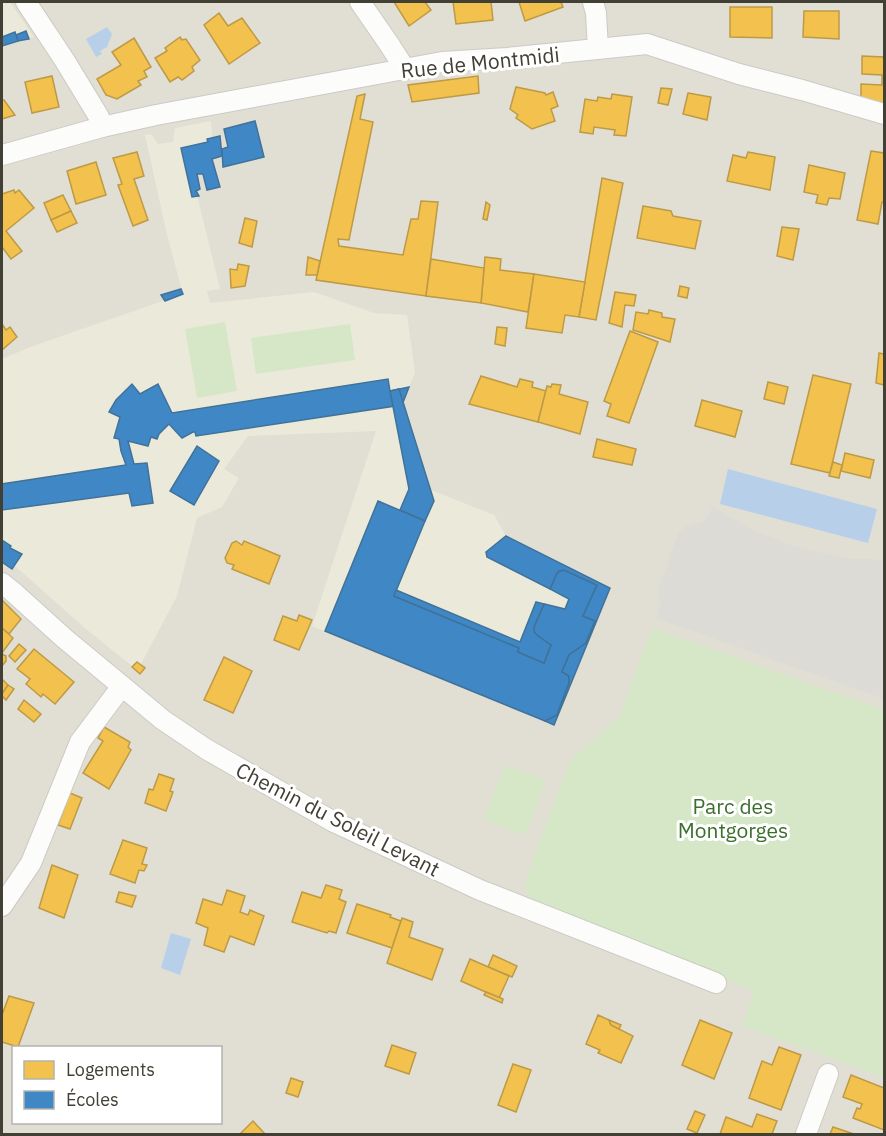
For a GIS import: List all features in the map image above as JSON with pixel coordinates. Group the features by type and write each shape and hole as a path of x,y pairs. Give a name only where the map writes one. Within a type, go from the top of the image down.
{"street":[{"path":"26,2 65,61 99,117 102,127"},
{"path":"360,2 405,69"},
{"path":"593,2 596,13 598,49"},
{"name":"Rue de Montmidi","path":"2,155 102,127 156,115 442,62 647,44 739,74 885,114"},
{"name":"Chemin du Soleil Levant","path":"2,583 163,720 206,749 334,822 480,890 716,983"},
{"path":"2,906 31,863 80,742 122,686"},
{"path":"806,1134 828,1074"}],"shaded area":[{"path":"2,2 884,2 884,1134 2,1134"},
{"path":"2,2 10,2 34,37 2,46"},
{"path":"211,121 212,138 220,136 222,156 212,159 220,187 207,190 203,174 197,174 200,189 196,191 220,289 207,291 210,303 314,292 374,313 407,315 415,373 403,401 431,490 494,515 506,536 610,588 554,725 312,626 376,431 248,436 224,469 239,478 222,507 197,518 177,596 141,664 137,661 132,666 15,566 12,569 2,562 2,359 183,294 167,235 145,135 151,134 158,144 173,142 175,128"},
{"path":"713,507 757,532 793,546 846,558 884,560 884,699 656,618 661,601 658,592 678,533 685,527 704,521"}],"green space":[{"path":"225,322 237,391 197,398 185,329"},
{"path":"350,324 355,360 256,374 251,338"},
{"name":"Parc des Montgorges","path":"652,628 884,710 884,1077 742,1026 755,991 534,901 528,893 526,878 570,761 620,716"},
{"path":"505,765 546,780 525,835 484,820"}],"water":[{"path":"107,27 112,34 107,47 100,51 102,54 96,57 86,39"},
{"path":"728,469 877,509 868,543 720,504"},
{"path":"171,933 191,939 180,975 161,968"}],"building: Logements":[{"path":"394,2 425,2 431,10 409,26"},
{"path":"453,2 491,2 493,20 456,24"},
{"path":"519,2 561,2 563,7 525,21"},
{"path":"730,7 772,7 772,38 730,37"},
{"path":"804,11 839,11 839,39 803,37"},
{"path":"219,13 228,26 242,18 260,43 229,64 204,25"},
{"path":"180,37 182,40 186,39 200,60 192,67 194,71 182,80 178,77 170,82 155,58 167,51 165,48"},
{"path":"134,38 151,67 144,71 147,77 138,81 141,85 117,99 106,95 97,79 121,65 112,52"},
{"path":"862,56 884,57 884,105 861,100 861,84 882,85 882,75 862,74"},
{"path":"52,76 59,107 32,113 25,82"},
{"path":"478,76 479,93 412,102 408,85"},
{"path":"516,87 546,95 553,92 558,106 551,109 555,121 532,129 516,118 518,115 510,109"},
{"path":"661,88 672,89 668,105 658,103"},
{"path":"688,93 711,97 707,120 683,114"},
{"path":"365,94 360,119 373,122 349,240 338,239 339,246 403,255 411,219 418,219 421,201 438,202 426,296 316,280 357,96"},
{"path":"612,94 632,97 626,136 614,135 615,130 594,127 593,134 580,132 585,99 597,101 598,97 611,99"},
{"path":"2,100 4,100 15,115 2,119"},
{"path":"871,151 884,153 884,202 882,202 878,224 857,220"},
{"path":"137,152 144,176 134,179 148,220 133,226 118,185 122,184 113,158"},
{"path":"748,152 775,157 770,190 727,181 733,155 746,158"},
{"path":"96,162 106,195 76,204 67,171"},
{"path":"809,165 845,173 840,199 829,198 827,205 816,203 818,195 804,192"},
{"path":"602,178 623,183 596,320 579,317"},
{"path":"14,190 15,193 19,190 34,208 6,231 22,251 11,259 2,247 2,194"},
{"path":"63,195 71,211 51,220 44,203"},
{"path":"486,202 490,205 487,220 483,219"},
{"path":"643,206 671,211 673,216 701,221 695,249 637,238"},
{"path":"71,211 77,223 57,232 51,220"},
{"path":"245,218 257,221 252,247 239,243"},
{"path":"782,227 799,229 793,260 777,256"},
{"path":"308,257 320,261 317,275 306,275"},
{"path":"485,257 501,259 500,270 534,274 528,312 481,303"},
{"path":"431,259 484,268 481,303 426,296"},
{"path":"238,264 249,266 245,286 231,288 230,269 237,270"},
{"path":"534,274 585,282 579,317 565,315 562,333 526,328"},
{"path":"680,286 689,288 687,298 678,296"},
{"path":"615,292 636,295 634,306 625,305 622,327 609,323"},
{"path":"649,310 662,313 662,317 675,319 670,342 633,330 636,312 648,314"},
{"path":"2,324 6,330 10,327 17,337 2,350"},
{"path":"497,327 507,328 505,346 495,344"},
{"path":"630,331 658,342 629,423 607,416 611,404 604,401"},
{"path":"879,353 884,354 884,385 876,383"},
{"path":"813,375 851,384 830,473 791,464"},
{"path":"481,376 517,387 520,379 533,382 532,387 546,391 538,422 469,404"},
{"path":"768,382 788,387 784,404 764,399"},
{"path":"552,384 561,385 559,394 588,402 580,434 538,422 547,386 551,387"},
{"path":"702,400 742,411 735,437 695,426"},
{"path":"597,439 636,449 632,465 593,457"},
{"path":"845,453 874,460 870,478 841,471"},
{"path":"833,462 842,465 839,478 829,476"},
{"path":"236,541 242,545 244,541 280,556 269,584 232,569 234,565 227,563 225,558 232,543"},
{"path":"2,600 21,619 9,634 2,628"},
{"path":"299,615 312,620 299,650 274,640 283,616 297,621"},
{"path":"2,628 13,638 2,653"},
{"path":"19,644 26,650 15,662 9,656"},
{"path":"34,649 74,682 55,704 43,694 41,697 26,684 30,679 17,669"},
{"path":"2,654 6,656 6,661 2,666"},
{"path":"224,657 252,671 233,713 204,700"},
{"path":"137,662 145,668 140,674 132,667"},
{"path":"2,679 8,685 2,694"},
{"path":"8,685 14,689 6,700 2,694"},
{"path":"24,700 41,714 34,722 18,709"},
{"path":"104,727 130,742 128,747 131,750 109,789 83,773 103,741 98,738"},
{"path":"159,774 174,779 170,791 173,792 166,811 145,803 149,789 153,790"},
{"path":"70,793 82,798 70,829 58,825"},
{"path":"123,840 147,848 142,864 147,865 144,871 139,870 135,883 110,874"},
{"path":"52,865 78,875 64,918 39,908"},
{"path":"326,885 342,890 339,899 346,902 336,933 329,931 327,933 292,922 302,892 321,898"},
{"path":"227,890 245,896 240,912 248,915 250,910 264,916 254,945 230,936 224,952 204,945 208,928 196,923 203,899 222,905"},
{"path":"119,892 136,896 132,907 116,902"},
{"path":"357,904 391,915 390,917 401,921 392,948 347,933"},
{"path":"402,918 413,922 409,937 443,949 432,980 387,963"},
{"path":"493,955 517,966 512,977 488,967"},
{"path":"470,959 509,976 499,998 461,981"},
{"path":"486,992 503,999 502,1003 484,995"},
{"path":"9,996 34,1003 18,1046 2,1042 2,1015"},
{"path":"598,1015 609,1020 611,1025 633,1036 621,1063 598,1053 600,1050 586,1044"},
{"path":"609,1020 621,1025 619,1029 611,1025"},
{"path":"700,1020 732,1033 714,1079 682,1065"},
{"path":"392,1045 416,1053 409,1074 385,1066"},
{"path":"779,1047 801,1055 781,1110 749,1098 762,1061 772,1065"},
{"path":"513,1064 531,1070 516,1112 498,1105"},
{"path":"851,1075 884,1088 884,1130 853,1118 857,1108 860,1109 862,1104 843,1097"},
{"path":"291,1078 303,1082 298,1097 286,1093"},
{"path":"695,1111 705,1115 697,1133 687,1129"},
{"path":"757,1114 777,1121 772,1134 720,1134 726,1117 752,1127"},
{"path":"253,1121 265,1134 240,1134"},
{"path":"833,1127 854,1134 830,1134"}],"building: Écoles":[{"path":"26,31 29,39 18,41 16,35"},
{"path":"15,32 18,41 2,46 2,37"},
{"path":"255,121 264,157 223,167 222,149 228,147 224,129"},
{"path":"220,136 222,156 212,159 220,187 207,190 203,174 197,174 200,189 196,191 199,196 192,197 181,148 208,142 207,139"},
{"path":"181,289 183,294 165,301 161,295"},
{"path":"388,379 390,391 409,387 402,405 196,436 193,432 182,438 169,424 157,439 151,437 148,446 128,441 134,464 147,463 153,503 132,506 129,493 2,510 2,484 126,465 119,439 114,438 120,417 109,412 116,400 132,384 140,394 158,384 172,413"},
{"path":"399,389 434,501 425,521 400,510 409,489 390,391"},
{"path":"197,446 219,461 194,505 170,491"},
{"path":"378,501 425,521 394,596 519,648 518,652 544,663 551,645 534,632 534,627 544,604 565,609 569,599 550,589 556,575 559,571 564,570 597,585 583,616 595,621 586,643 569,655 562,672 569,676 569,683 557,715 552,721 545,721 325,631"},
{"path":"506,536 610,588 554,725 545,721 557,715 569,683 569,676 562,672 569,655 586,643 595,621 583,616 597,585 564,570 559,571 556,575 550,589 487,557 486,552"},
{"path":"2,540 11,546 10,548 22,554 12,569 2,562"},
{"path":"396,590 520,642 536,602 544,604 534,632 551,645 544,663 518,652 519,648 394,596"}]}
